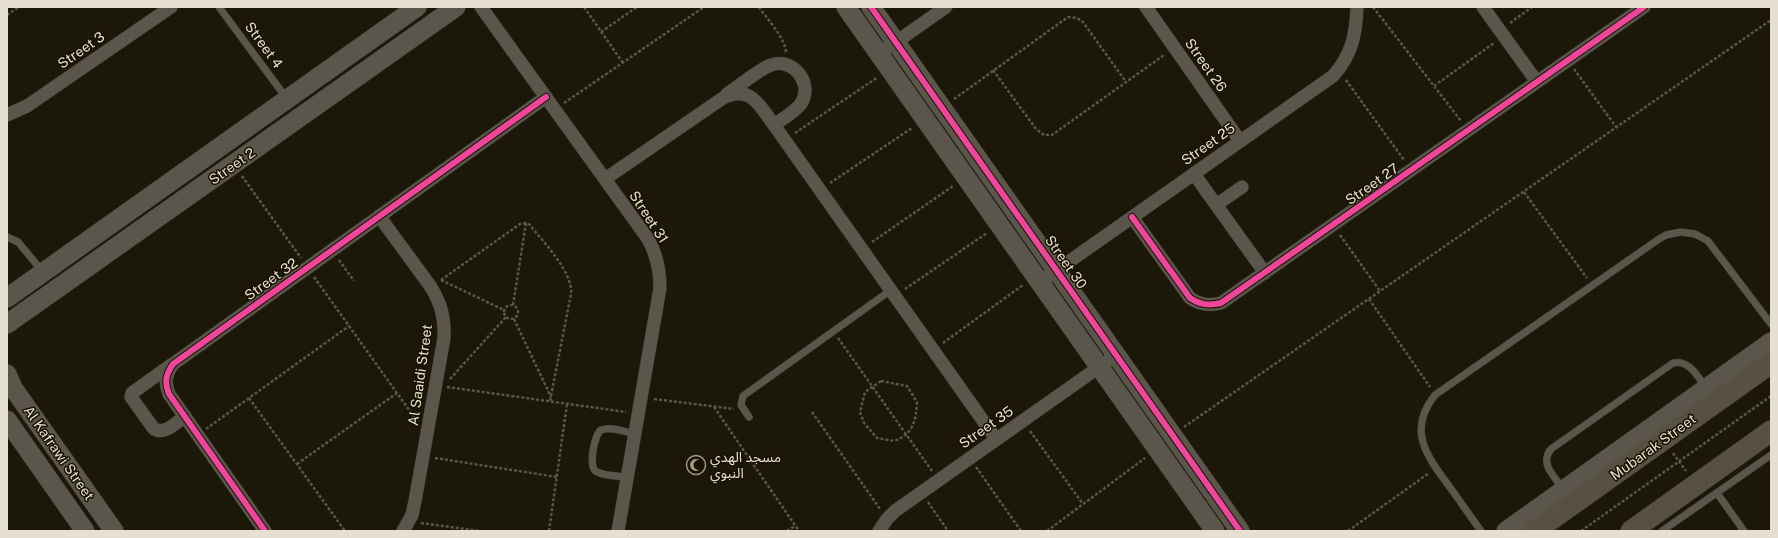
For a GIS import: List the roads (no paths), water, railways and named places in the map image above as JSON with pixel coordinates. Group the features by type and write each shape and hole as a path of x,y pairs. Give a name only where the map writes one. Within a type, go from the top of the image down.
{"main road":[{"name":"Mubarak Street","path":"1535,531 1771,362"},
{"path":"1631,531 1771,431"}],"street":[{"name":"Street 3","path":"7,115 27,106 171,7"},
{"name":"Street 2","path":"7,298 418,7"},
{"name":"Street 2","path":"8,325 456,7"},
{"name":"Street 31","path":"481,7 648,239 659,266 660,288 618,531"},
{"path":"846,7 1215,531"},
{"name":"Street 30","path":"871,7 1240,531"},
{"path":"884,62 896,42 946,7"},
{"name":"Street 26","path":"1146,7 1240,141"},
{"name":"Street 25","path":"1038,279 1057,270 1333,76 1348,56 1354,40 1357,7"},
{"path":"1483,7 1537,82"},
{"name":"Street 27","path":"1132,217 1185,293 1196,302 1209,305 1221,303 1644,7"},
{"path":"605,179 769,65 782,63 793,68 802,76 805,94 800,105 774,125"},
{"path":"723,98 734,93 740,93 756,100 996,439"},
{"name":"Street 32","path":"184,416 166,430 156,431 131,397 132,393 546,97"},
{"path":"1194,174 1265,273"},
{"path":"1216,205 1242,187"},
{"path":"152,195 165,213"},
{"name":"Al Saaidi Street","path":"379,216 436,284 445,328 414,508 406,526"},
{"path":"1506,531 1771,342"},
{"name":"Street 35","path":"879,531 887,519 895,511 1116,355"},
{"path":"173,364 166,375 166,388 265,531"},
{"name":"Al Kafrawi Street","path":"7,377 13,388 114,531"},
{"name":"Al Kafrawi Street","path":"7,420 85,531"}],"lane":[{"name":"Street 4","path":"219,7 287,99"},
{"path":"1481,531 1425,452 1421,435 1423,417 1428,405 1435,395 1659,239 1673,233 1688,232 1702,237 1713,246 1771,324"},
{"path":"7,237 18,242 43,272"},
{"path":"749,417 740,401 743,396 833,331 893,293"},
{"path":"1564,490 1546,465 1546,458 1551,449 1673,363 1681,362 1688,365 1706,388"},
{"path":"627,477 597,472 592,468 591,461 597,434 601,430 609,429 635,434"},
{"path":"1662,531 1771,455"},
{"path":"1717,492 1744,531"}],"place":[{"name":"مسجد الهدي النبوي","path":"696,465"}]}
